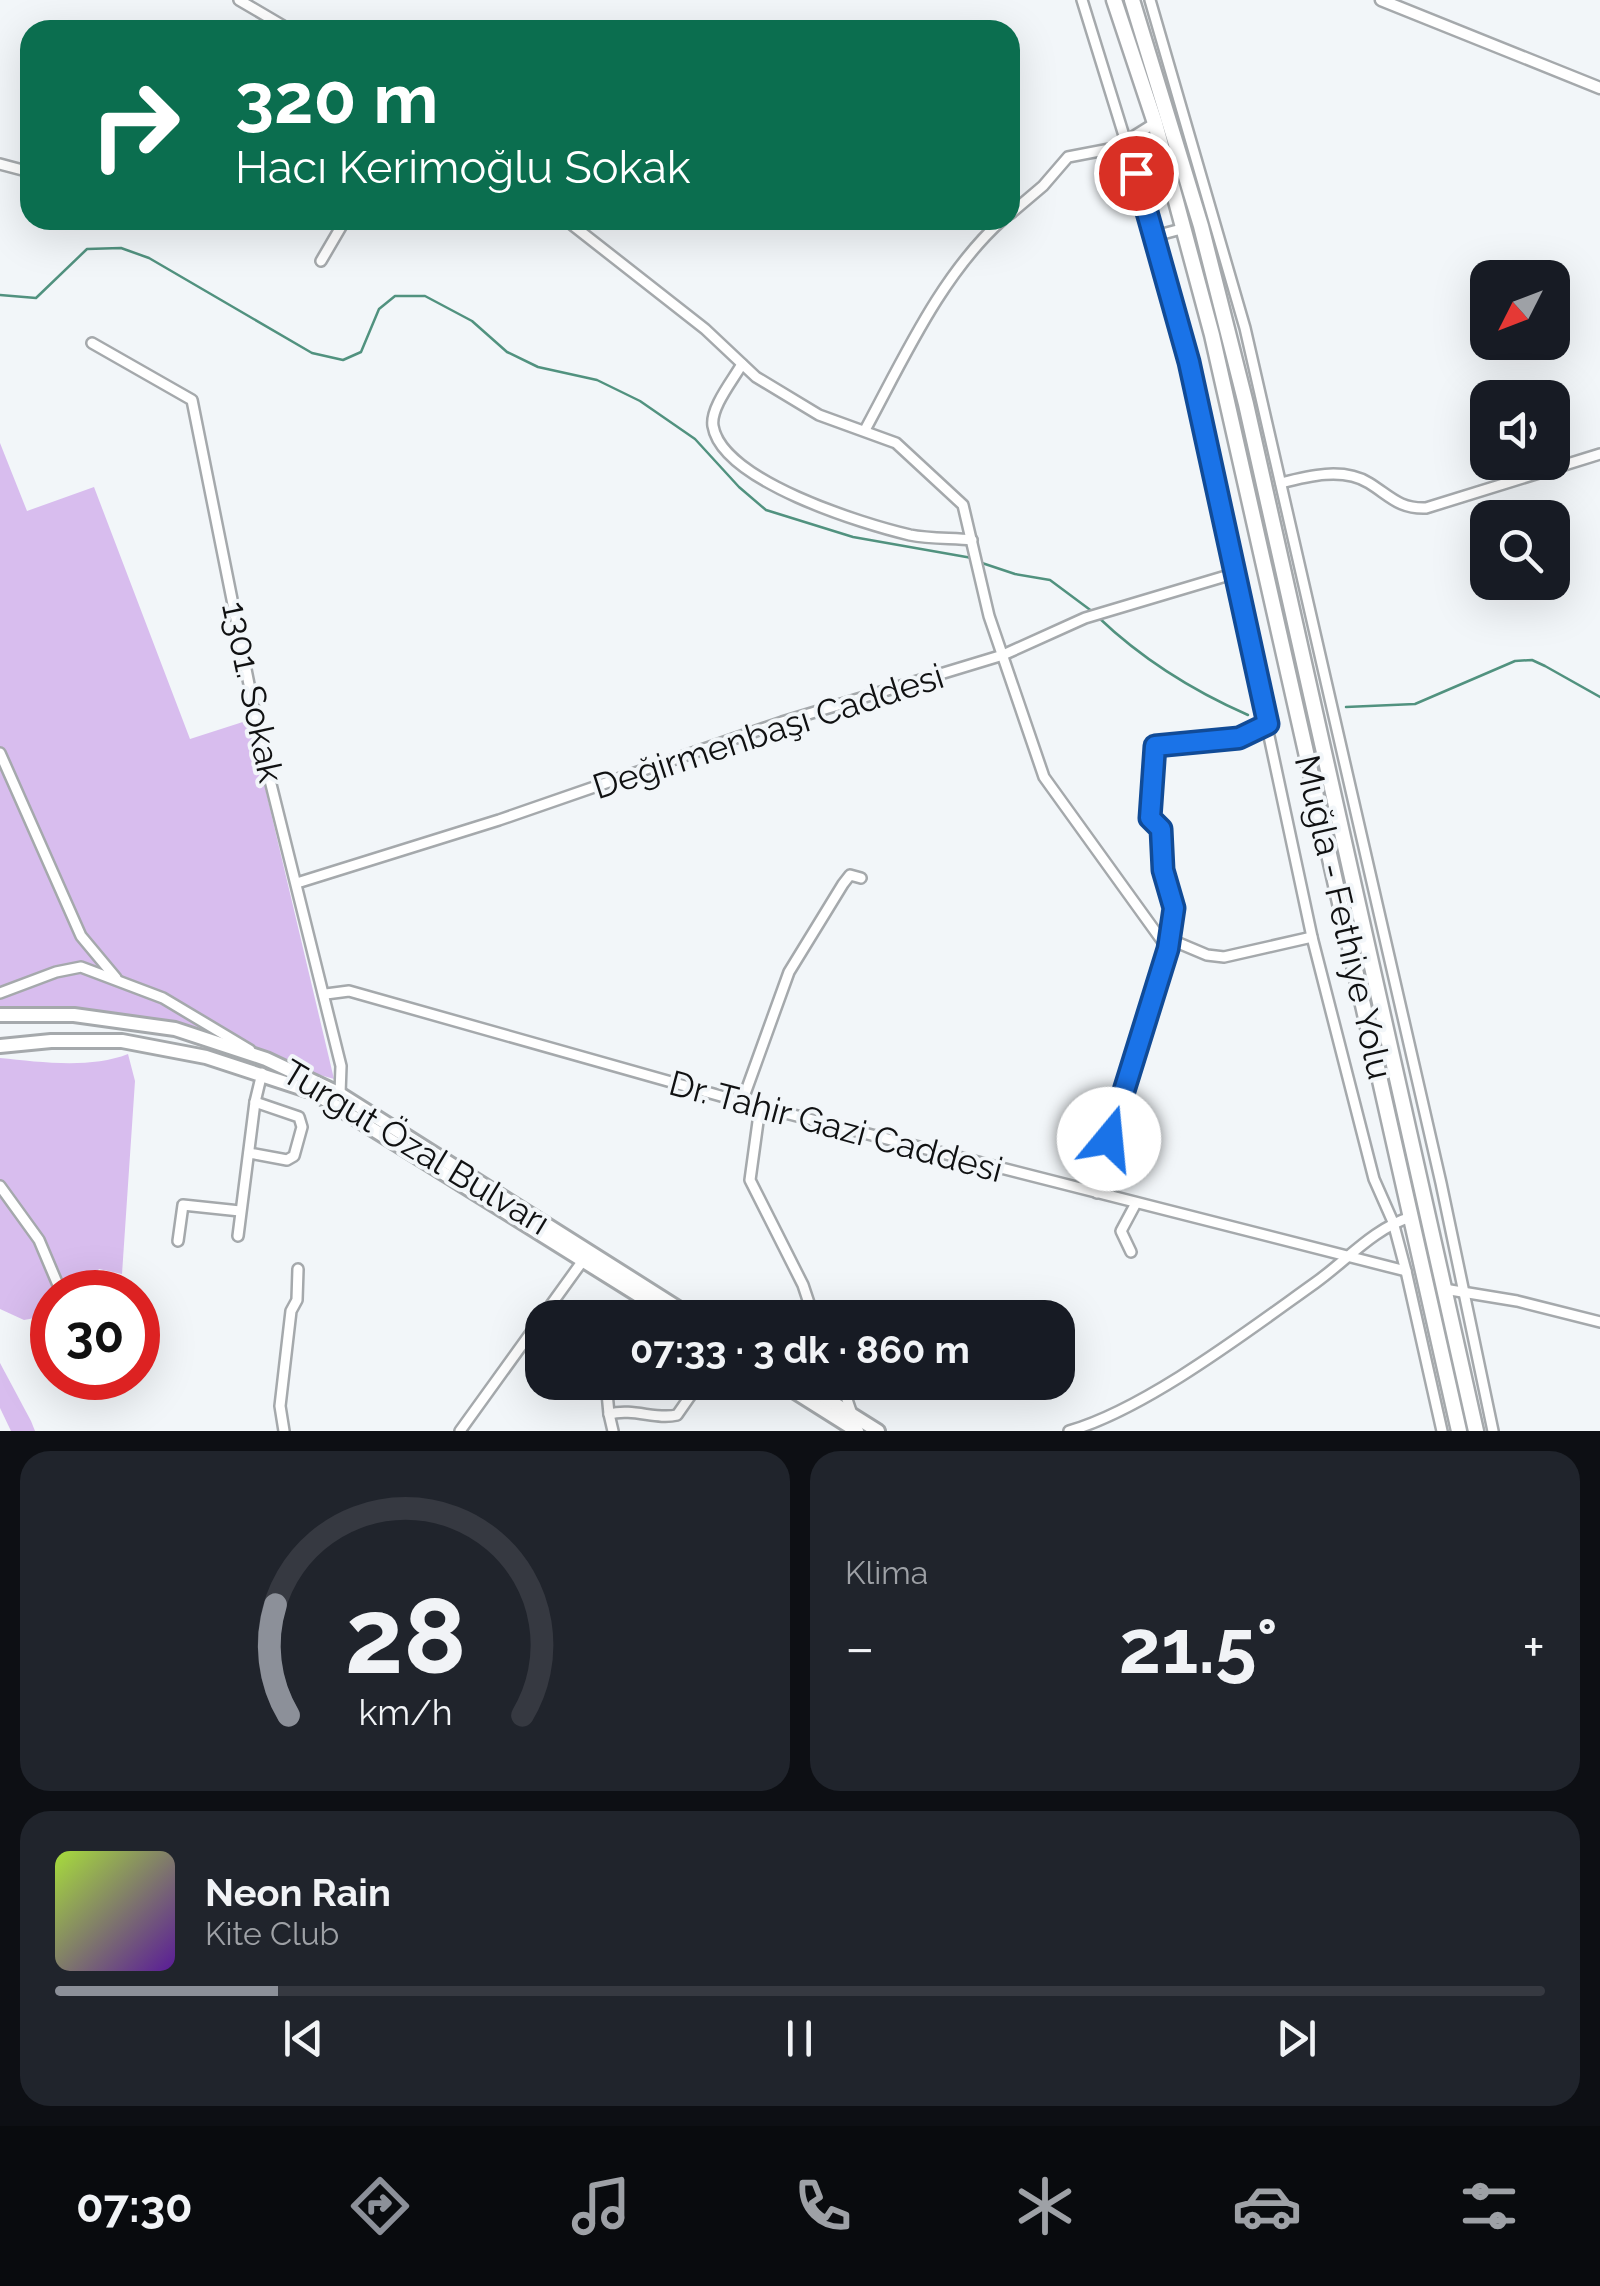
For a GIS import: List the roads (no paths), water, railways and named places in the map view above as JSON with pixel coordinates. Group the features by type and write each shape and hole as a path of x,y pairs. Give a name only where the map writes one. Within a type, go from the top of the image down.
{"highway":[{"name":"Muğla - Fethiye Yolu","path":"1114,0 1185,228 1253,510 1458,1431"},
{"name":"Muğla - Fethiye Yolu","path":"1132,0 1169,116 1246,404 1476,1431"}],"main road":[{"name":"Turgut Özal Bulvarı","path":"0,1016 74,1014 175,1030 340,1094 666,1300"},
{"path":"0,1046 122,1041 264,1066 368,1123 584,1259 640,1300"},
{"path":"811,1400 855,1424 878,1431"},
{"path":"824,1400 855,1424"}],"street":[{"path":"240,0 273,20"},
{"path":"1082,0 1156,236 1189,362 1312,937 1374,1179 1393,1222 1406,1271 1442,1431"},
{"path":"1150,0 1244,323 1493,1431"},
{"path":"1381,0 1600,88"},
{"path":"1020,206 1068,157 1127,142 1155,123"},
{"path":"1156,236 1185,228"},
{"path":"321,261 339,230"},
{"path":"579,230 705,329 742,364 819,415 896,443 963,505 977,574 1044,777 1169,944 1224,957 1312,937"},
{"path":"865,430 944,292 991,230"},
{"path":"1226,321 1244,323"},
{"name":"1301. Sokak","path":"92,343 192,400 261,744 326,994 341,1066 340,1094"},
{"path":"742,364 712,426 718,440 748,470 841,515 914,536 972,540"},
{"path":"1246,404 1260,392"},
{"path":"1281,483 1336,474 1356,477 1394,502 1408,508 1426,508 1600,454"},
{"name":"Değirmenbaşı Caddesi","path":"296,883 556,802 782,722 1003,655 1085,618 1236,572"},
{"path":"1303,659 1320,655"},
{"path":"1098,1193 1112,1118 1169,944 1174,908 1163,870 1161,829 1150,818 1155,746 1239,738 1268,724"},
{"path":"0,752 81,936 118,980"},
{"path":"742,1102 789,972 843,884 850,875 862,878"},
{"path":"0,992 81,967 163,998 264,1066 255,1102 238,1236"},
{"name":"Dr. Tahir Gazi Caddesi","path":"326,994 349,992 760,1107 1406,1271"},
{"path":"249,1153 287,1160 294,1156 302,1126 298,1117 255,1102"},
{"path":"760,1107 750,1180 808,1300"},
{"path":"0,1186 39,1240 52,1270"},
{"path":"1131,1252 1122,1231 1136,1203"},
{"path":"178,1242 184,1206 240,1211"},
{"path":"1069,1431 1113,1412 1196,1366 1393,1222 1410,1217"},
{"path":"460,1431 584,1259"},
{"path":"284,1431 280,1406 291,1311 297,1300 298,1269"},
{"path":"1444,1289 1600,1322"},
{"path":"608,1400 613,1431"},
{"path":"609,1414 630,1410 677,1415 687,1400"},
{"path":"847,1400 855,1424"}],"waterway":[{"path":"0,295 36,298 87,249 121,248 149,258 312,353 343,360 361,352 379,309 395,296 425,296 472,321 507,352 538,367 597,380 640,401 695,439 766,510 853,537 972,558"},
{"path":"979,562 1050,580 1093,612"},
{"path":"1098,617 1168,673 1248,715"},
{"path":"1346,707 1415,704 1515,661 1532,660 1600,697"}]}
